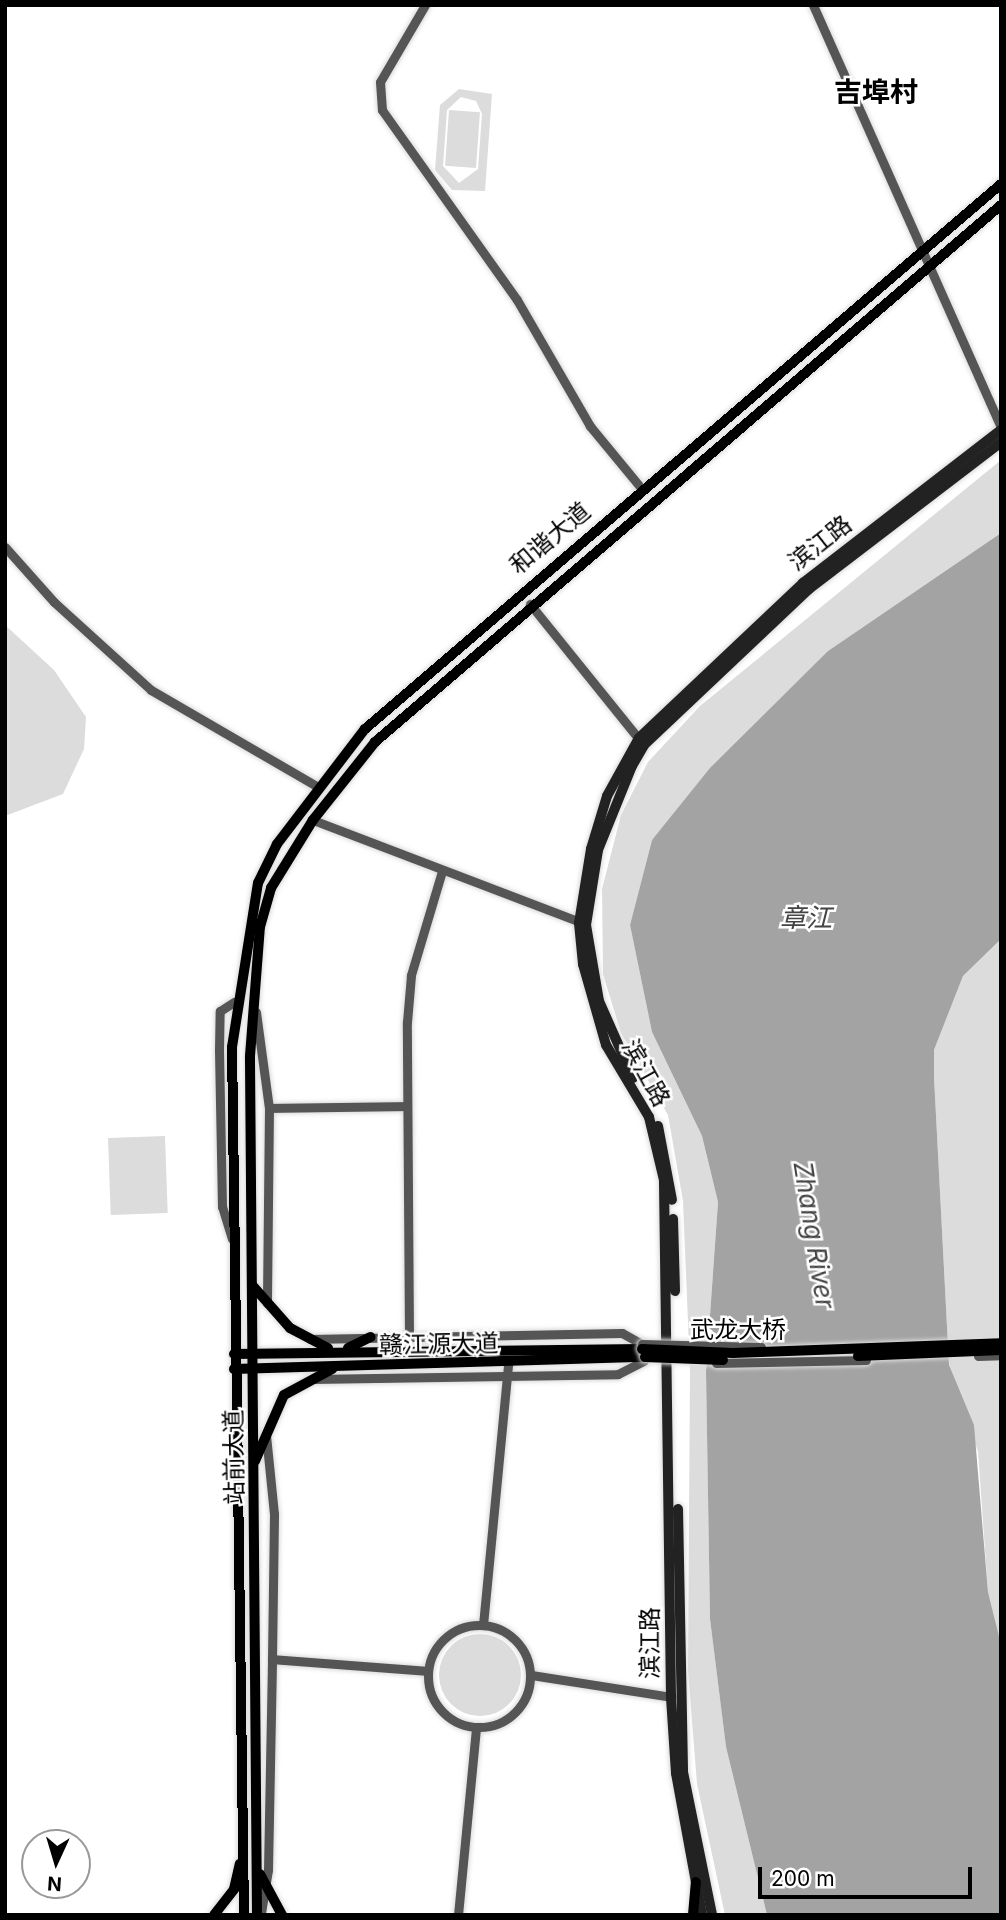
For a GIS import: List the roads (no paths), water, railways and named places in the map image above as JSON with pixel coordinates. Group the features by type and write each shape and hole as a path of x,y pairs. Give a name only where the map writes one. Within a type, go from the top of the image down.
{"main road":[{"name":"和谐大道","path":"234,1002 258,883 318,787 365,729 1001,184"},
{"name":"和谐大道","path":"253,998 271,888 313,820 375,743 530,604 1001,205"},
{"name":"滨江路","path":"702,1915 676,1773 671,1697 664,1181 649,1117 606,1045 592,1003 583,924 614,799 642,741 803,583 1001,429"},
{"name":"滨江路","path":"642,741 809,589 1001,442"},
{"name":"滨江路","path":"583,924 612,1041 654,1114 671,1179 680,1722 687,1800 712,1915"},
{"name":"站前大道","path":"253,998 253,1463 259,1915"},
{"name":"站前大道","path":"234,1002 232,1239 244,1915"},
{"path":"252,1285 267,1303 307,1339 338,1350 371,1338"},
{"name":"武龙大桥","path":"643,1353 733,1353 1001,1341"},
{"name":"赣江源大道","path":"234,1354 338,1350 643,1353"},
{"name":"赣江源大道","path":"234,1369 508,1363 643,1353"},
{"name":"武龙大桥","path":"643,1353 1001,1353"},
{"path":"253,1463 284,1395 337,1367"},
{"path":"214,1915 238,1880 244,1833"},
{"path":"258,1870 282,1915"},
{"path":"693,1915 696,1882"}],"street":[{"path":"425,5 380,82 382,110 517,300 590,426 642,489"},
{"path":"813,5 920,252 1001,429"},
{"path":"5,547 62,610 151,690 318,787"},
{"path":"530,604 642,741"},
{"path":"313,820 583,924"},
{"path":"409,1336 407,1105 411,975 442,871"},
{"path":"253,998 269,1108 267,1303"},
{"path":"269,1108 407,1105"},
{"path":"307,1339 622,1333 643,1353 618,1374 506,1378 311,1379"},
{"path":"483,1625 508,1363"},
{"path":"259,1915 265,1886 272,1659 274,1514 266,1434"},
{"path":"483,1625 517,1641 531,1675 529,1692 509,1719 476,1728 460,1724 435,1703 428,1671 440,1642 483,1625"},
{"path":"272,1659 428,1671"},
{"path":"531,1675 671,1697"},
{"path":"458,1915 476,1728"}],"water":[{"name":"章江","path":"1001,533 1001,939 963,976 934,1050 934,1077 949,1365 974,1425 988,1592 1001,1644 1001,1915 767,1915 726,1747 710,1619 706,1372 718,1202 702,1136 652,1032 630,925 652,840 710,768 828,651"}],"district":[{"name":"吉埠村","path":"876,92"}],"water label":[{"name":"Zhang River","path":"814,1235"}]}
